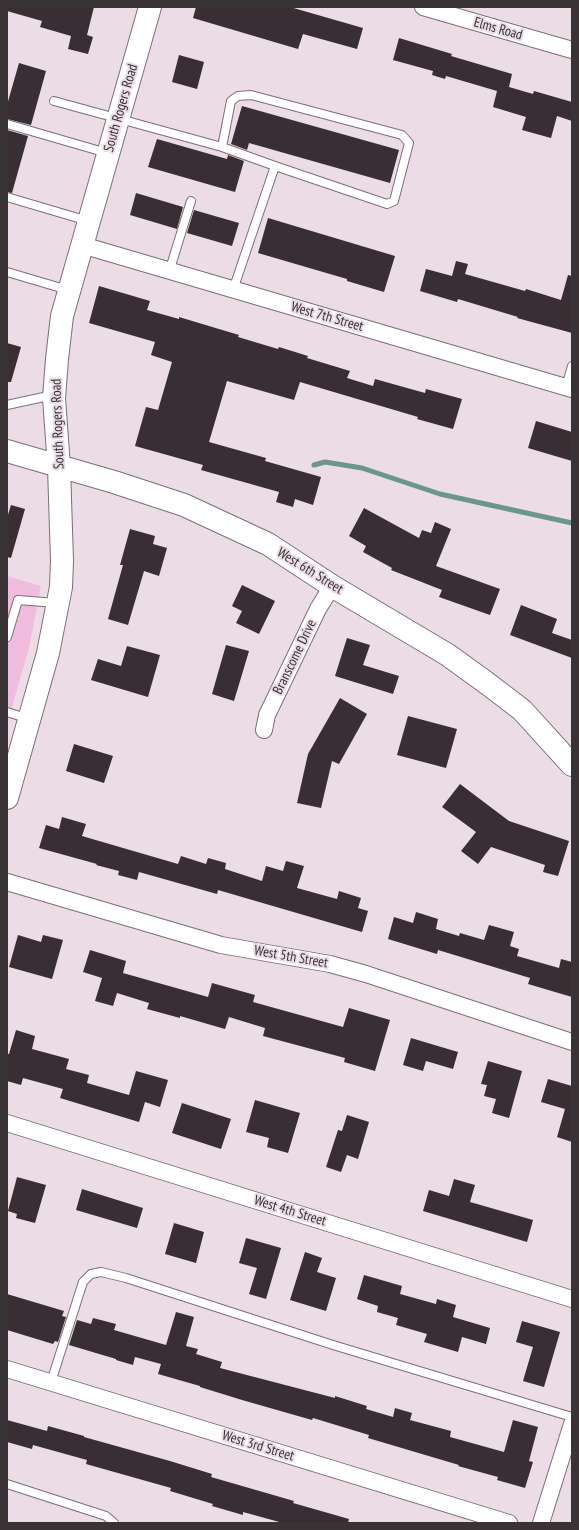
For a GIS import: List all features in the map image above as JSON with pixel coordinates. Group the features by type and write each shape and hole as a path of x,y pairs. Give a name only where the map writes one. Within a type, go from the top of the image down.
{"street":[{"name":"South Rogers Road","path":"7,798 48,653 61,587 62,561 60,467 54,395 62,316 150,7"},
{"name":"Elms Road","path":"423,7 572,50"},
{"name":"West 7th Street","path":"82,245 569,388"},
{"name":"West 6th Street","path":"7,451 114,482 184,505 268,544 332,586 448,655 488,684 522,710 572,765"},
{"name":"Branscome Drive","path":"264,730 267,715 318,609 332,586"},
{"name":"West 5th Street","path":"7,882 221,945 330,964 366,974 572,1042"},
{"name":"West 4th Street","path":"7,1123 572,1298"},
{"name":"West 3rd Street","path":"7,1369 509,1523"},
{"path":"542,1523 572,1424"}],"lane":[{"path":"54,101 222,147 387,204 394,201 409,143 402,135 251,95 238,96 232,101 222,147"},
{"path":"7,124 108,154"},
{"path":"233,290 275,166"},
{"path":"7,197 89,221"},
{"path":"170,272 191,201"},
{"path":"7,272 69,290"},
{"path":"569,388 572,366"},
{"path":"7,405 54,395"},
{"path":"7,637 18,600 58,604"},
{"path":"7,712 30,719"},
{"path":"51,1382 80,1287 86,1278 91,1274 101,1272 126,1278 333,1345 572,1416"},
{"path":"7,1484 106,1516 114,1523"}],"shaded area":[{"path":"7,576 41,586 29,648 7,724"}],"building":[{"path":"8,7 94,7 87,35 93,37 88,54 68,49 71,36 40,27 42,21 7,11"},
{"path":"196,7 290,7 363,28 357,49 303,34 298,49 193,18"},
{"path":"399,38 452,54 451,56 512,74 509,87 533,94 534,91 572,102 572,121 557,116 551,138 522,130 526,117 493,107 497,91 446,76 445,79 432,75 433,71 393,60"},
{"path":"179,55 204,62 197,89 172,82"},
{"path":"19,63 46,71 31,125 7,119 7,105"},
{"path":"242,106 399,150 390,183 249,143 247,150 231,144"},
{"path":"7,130 28,136 12,193 7,192"},
{"path":"157,139 227,159 228,155 244,161 235,192 148,167"},
{"path":"136,193 183,207 177,229 130,215"},
{"path":"194,210 239,223 232,246 187,233"},
{"path":"268,218 395,256 384,292 347,281 347,279 258,253"},
{"path":"456,261 468,264 465,274 525,291 526,289 561,300 568,275 572,276 572,333 517,318 518,317 458,299 457,302 420,291 426,269 452,276"},
{"path":"99,286 150,301 147,310 179,319 179,317 239,335 238,337 278,349 279,347 308,356 307,358 350,371 347,378 373,386 375,379 425,393 426,389 462,399 453,429 300,382 294,400 227,381 209,442 266,458 265,461 321,477 313,505 295,499 293,507 276,502 279,492 201,470 203,465 135,446 146,407 158,410 172,362 151,355 155,342 89,323"},
{"path":"7,343 21,347 11,382 7,382"},
{"path":"536,421 572,432 572,461 528,448"},
{"path":"11,505 25,509 11,558 7,557 7,518"},
{"path":"364,508 419,538 422,530 431,533 435,522 451,529 436,566 500,589 490,615 439,597 442,590 391,570 392,568 363,552 366,546 349,536"},
{"path":"130,529 155,536 153,544 167,548 159,576 144,571 128,625 108,619 123,565 120,565"},
{"path":"242,585 275,601 259,634 236,623 242,611 232,606"},
{"path":"521,605 557,619 552,633 572,640 572,658 510,635"},
{"path":"347,638 370,645 363,665 399,676 393,694 335,676"},
{"path":"226,645 249,651 234,701 212,694"},
{"path":"127,646 160,655 148,697 91,680 98,659 121,666"},
{"path":"340,698 367,714 339,764 332,761 321,808 297,803 308,754"},
{"path":"408,716 457,729 446,768 397,755"},
{"path":"74,744 113,756 104,783 66,771"},
{"path":"460,784 509,821 569,841 558,876 543,872 545,865 491,847 478,864 461,851 476,832 442,807"},
{"path":"62,817 86,824 82,836 178,864 181,856 206,864 208,858 226,863 225,869 262,881 266,866 283,871 286,861 304,866 297,888 337,899 339,891 361,898 358,908 368,911 362,932 218,890 217,894 139,872 137,880 118,875 119,871 39,848 46,825 59,829"},
{"path":"416,912 438,919 436,929 459,936 460,933 484,940 489,925 514,932 510,946 519,949 517,956 559,968 561,959 572,962 572,997 528,984 530,978 438,950 437,954 388,939 394,917 413,923"},
{"path":"18,935 41,942 43,935 63,940 52,979 9,967"},
{"path":"90,950 126,961 123,973 208,997 212,983 255,995 253,1002 343,1027 349,1008 390,1020 375,1071 344,1062 345,1058 263,1036 265,1028 229,1017 225,1029 180,1016 180,1018 147,1009 149,1003 117,993 113,1006 95,1001 102,978 83,972"},
{"path":"16,1030 35,1036 32,1049 69,1059 66,1069 89,1075 87,1083 129,1095 136,1071 168,1080 160,1107 145,1102 139,1122 60,1098 63,1089 23,1078 21,1085 7,1081 7,1054 9,1054"},
{"path":"411,1038 458,1052 453,1069 426,1061 423,1071 403,1065"},
{"path":"488,1061 522,1071 509,1118 492,1113 496,1099 484,1096 487,1085 481,1084"},
{"path":"548,1079 572,1086 572,1142 557,1137 565,1109 541,1102"},
{"path":"255,1100 300,1113 288,1153 267,1147 269,1138 246,1132"},
{"path":"182,1103 231,1119 221,1149 172,1133"},
{"path":"347,1115 369,1122 358,1159 347,1155 341,1172 326,1167 338,1130 342,1131"},
{"path":"17,1177 46,1185 35,1223 16,1218 17,1214 8,1211"},
{"path":"454,1179 475,1185 470,1202 533,1220 527,1242 423,1211 429,1190 449,1196"},
{"path":"82,1189 143,1208 137,1228 76,1210"},
{"path":"174,1223 204,1232 196,1263 165,1254"},
{"path":"246,1238 281,1248 266,1299 249,1294 257,1268 239,1263"},
{"path":"305,1252 322,1258 317,1272 336,1278 326,1311 290,1300"},
{"path":"364,1275 402,1286 400,1294 436,1304 437,1299 456,1305 453,1317 490,1328 486,1344 462,1337 458,1352 424,1342 427,1334 396,1325 398,1318 377,1312 378,1306 357,1299"},
{"path":"7,1294 64,1311 62,1316 66,1317 58,1342 55,1341 53,1344 7,1330"},
{"path":"176,1312 194,1317 186,1346 198,1349 196,1354 222,1362 220,1368 335,1398 335,1396 367,1406 366,1409 393,1417 395,1408 412,1413 410,1420 451,1431 450,1437 504,1452 513,1420 538,1427 529,1461 533,1462 525,1488 497,1480 498,1477 368,1438 369,1435 313,1418 312,1420 242,1400 158,1374 161,1364 135,1357 133,1365 69,1345 77,1320 91,1324 93,1318 116,1324 114,1330 166,1345"},
{"path":"522,1321 560,1332 544,1387 523,1381 533,1347 516,1342"},
{"path":"7,1420 47,1431 48,1426 170,1461 212,1474 211,1477 294,1501 293,1503 349,1519 348,1523 283,1523 243,1512 243,1515 212,1506 213,1504 170,1491 171,1488 86,1464 87,1460 33,1445 32,1449 7,1442"}],"waterway":[{"path":"314,465 325,462 362,468 440,494 572,523"}]}
